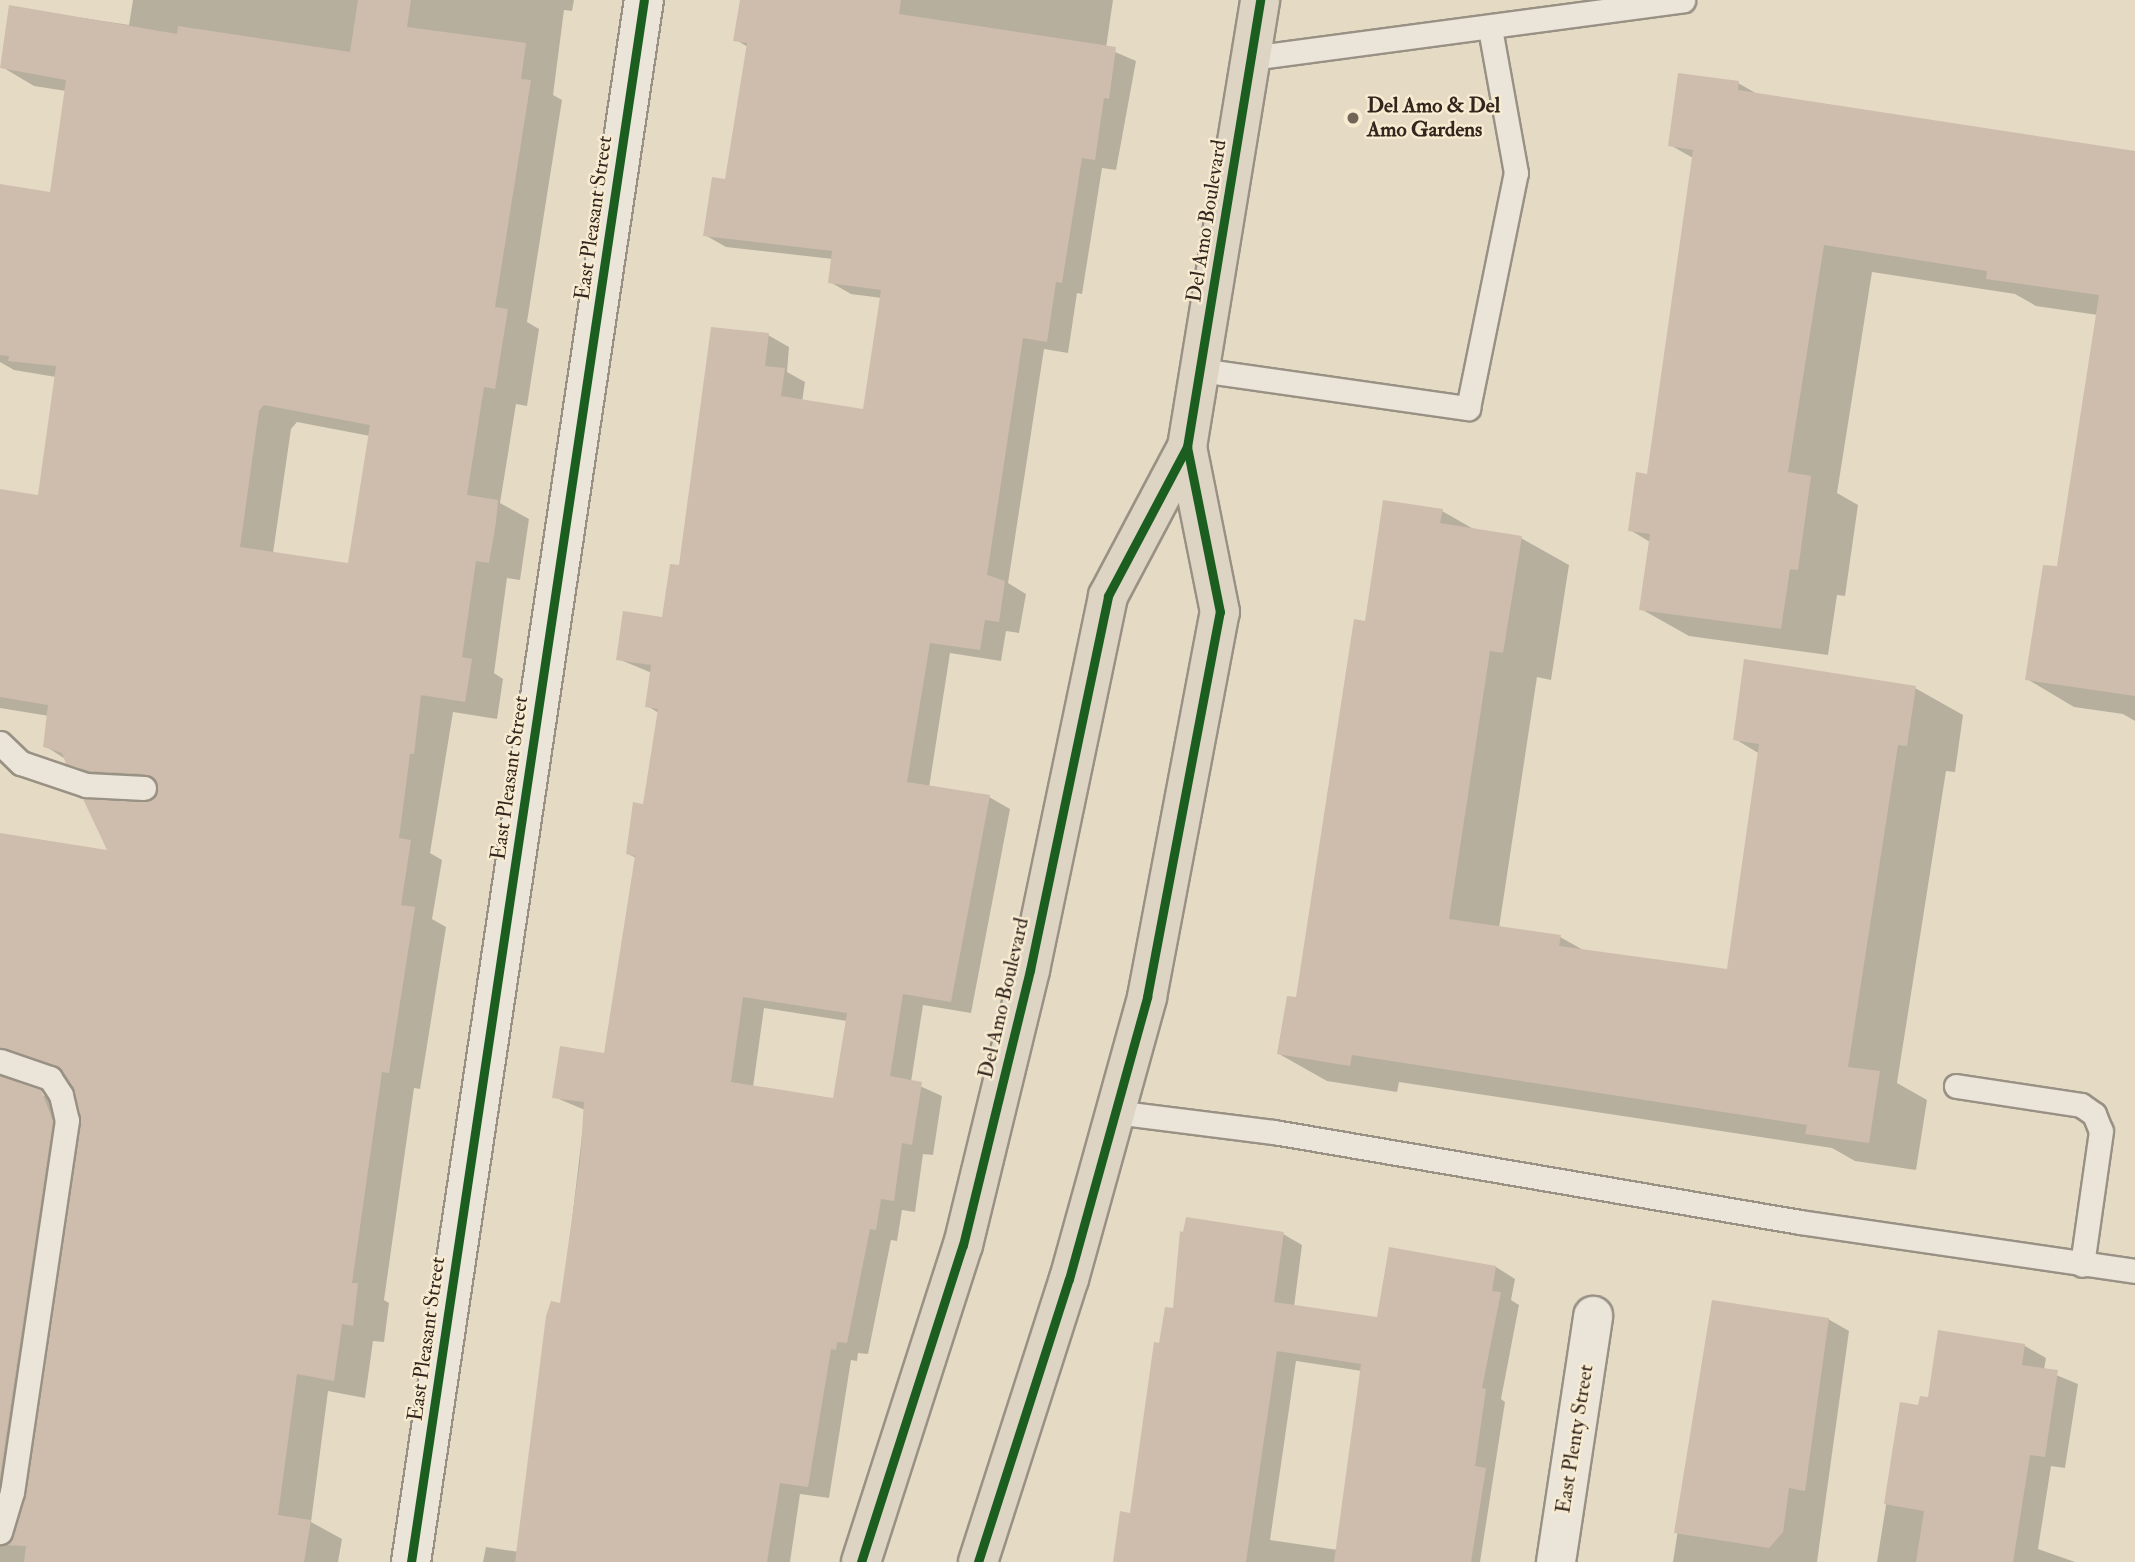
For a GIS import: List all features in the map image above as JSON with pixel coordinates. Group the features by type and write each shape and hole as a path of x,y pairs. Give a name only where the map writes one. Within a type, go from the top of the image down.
{"main road":[{"name":"Del Amo Boulevard","path":"861,1562 963,1245 1030,970 1108,596 1187,447 1260,0"},
{"name":"Del Amo Boulevard","path":"978,1562 1069,1279 1147,998 1220,612 1187,447"}],"street":[{"name":"East Pleasant Street","path":"411,1562 644,0"},
{"name":"East Plenty Street","path":"1556,1562 1593,1316"}],"lane":[{"path":"1251,58 1684,0"},
{"path":"1200,370 1468,408 1516,173 1490,28"},
{"path":"0,743 21,763 86,785 145,788"},
{"path":"0,1061 50,1078 61,1095 67,1120 12,1492 0,1532"},
{"path":"1956,1086 2081,1105 2094,1114 2101,1131 2081,1265"},
{"path":"1115,1112 1274,1132 1800,1222 2135,1271"}],"building":[{"path":"358,0 411,0 407,27 526,43 521,79 531,80 495,307 508,309 495,389 484,387 467,495 498,500 496,522 489,563 476,561 462,657 472,659 465,702 421,695 414,754 410,754 399,838 411,840 401,905 415,907 389,1073 382,1072 352,1283 358,1283 353,1326 342,1324 334,1381 297,1374 278,1515 311,1520 304,1562 24,1562 26,1546 4,1545 13,1536 26,1494 81,1122 74,1091 61,1070 0,1047 0,833 107,850 83,799 144,802 155,796 158,788 145,774 89,771 66,764 62,753 43,747 48,705 0,697 0,489 38,495 56,366 8,361 9,356 0,355 0,184 50,192 66,80 0,68 9,5 177,34 178,26 350,52","holes":["264,405 370,425 348,563 240,547 259,411"]},
{"path":"740,0 901,0 899,14 1116,47 1109,99 1104,98 1095,160 1082,158 1062,283 1056,282 1047,342 1023,338 987,575 1005,581 999,622 985,620 980,650 930,643 907,782 990,795 951,1002 903,994 890,1076 922,1082 912,1145 902,1143 894,1201 881,1199 876,1230 870,1229 847,1343 837,1342 836,1350 831,1349 808,1487 780,1483 767,1562 515,1562 546,1316 551,1301 560,1303 580,1162 584,1102 552,1098 560,1046 604,1053 635,856 626,854 633,802 643,804 658,709 645,707 651,665 616,660 623,611 662,617 670,564 679,565 711,327 769,333 765,366 785,368 781,396 863,409 881,290 828,283 832,251 703,236 712,177 725,179 747,43 733,41","holes":["743,997 847,1013 833,1098 731,1082"]},
{"path":"1678,73 1739,81 1738,90 2135,151 2135,696 2025,680 2043,565 2057,566 2099,295 1986,279 1987,271 1824,245 1788,472 1811,476 1798,570 1790,569 1781,629 1639,610 1650,534 1628,531 1636,472 1647,474 1693,150 1668,146"},
{"path":"1383,500 1443,509 1440,523 1522,536 1503,653 1490,651 1449,919 1561,935 1559,946 1727,969 1759,744 1733,740 1744,659 1916,686 1907,746 1898,745 1848,1067 1880,1071 1869,1143 1805,1134 1807,1125 1352,1055 1350,1066 1277,1054 1287,996 1296,997 1354,619 1365,621"},
{"path":"0,1076 41,1090 53,1121 0,1477"},
{"path":"1186,1217 1284,1232 1274,1302 1377,1317 1389,1247 1496,1266 1492,1291 1501,1292 1482,1388 1486,1389 1475,1466 1486,1468 1471,1562 1334,1562 1361,1364 1277,1351 1246,1562 1113,1562 1120,1511 1130,1513 1154,1342 1159,1343 1165,1307 1173,1308 1180,1231 1183,1232"},
{"path":"1712,1300 1829,1318 1805,1491 1789,1488 1783,1532 1769,1548 1674,1533"},
{"path":"1938,1330 2025,1344 2022,1365 2058,1370 2045,1457 2030,1455 2013,1562 1916,1562 1924,1511 1884,1504 1900,1402 1918,1405 1920,1396 1928,1397"}],"cycle path":[{"path":"411,1562 644,0"},
{"path":"861,1562 963,1245 1030,970 1108,596 1187,447 1260,0"},
{"path":"978,1562 1069,1279 1147,997 1220,612 1187,447"}],"place":[{"name":"Del Amo & Del Amo Gardens","path":"1353,118"}]}
